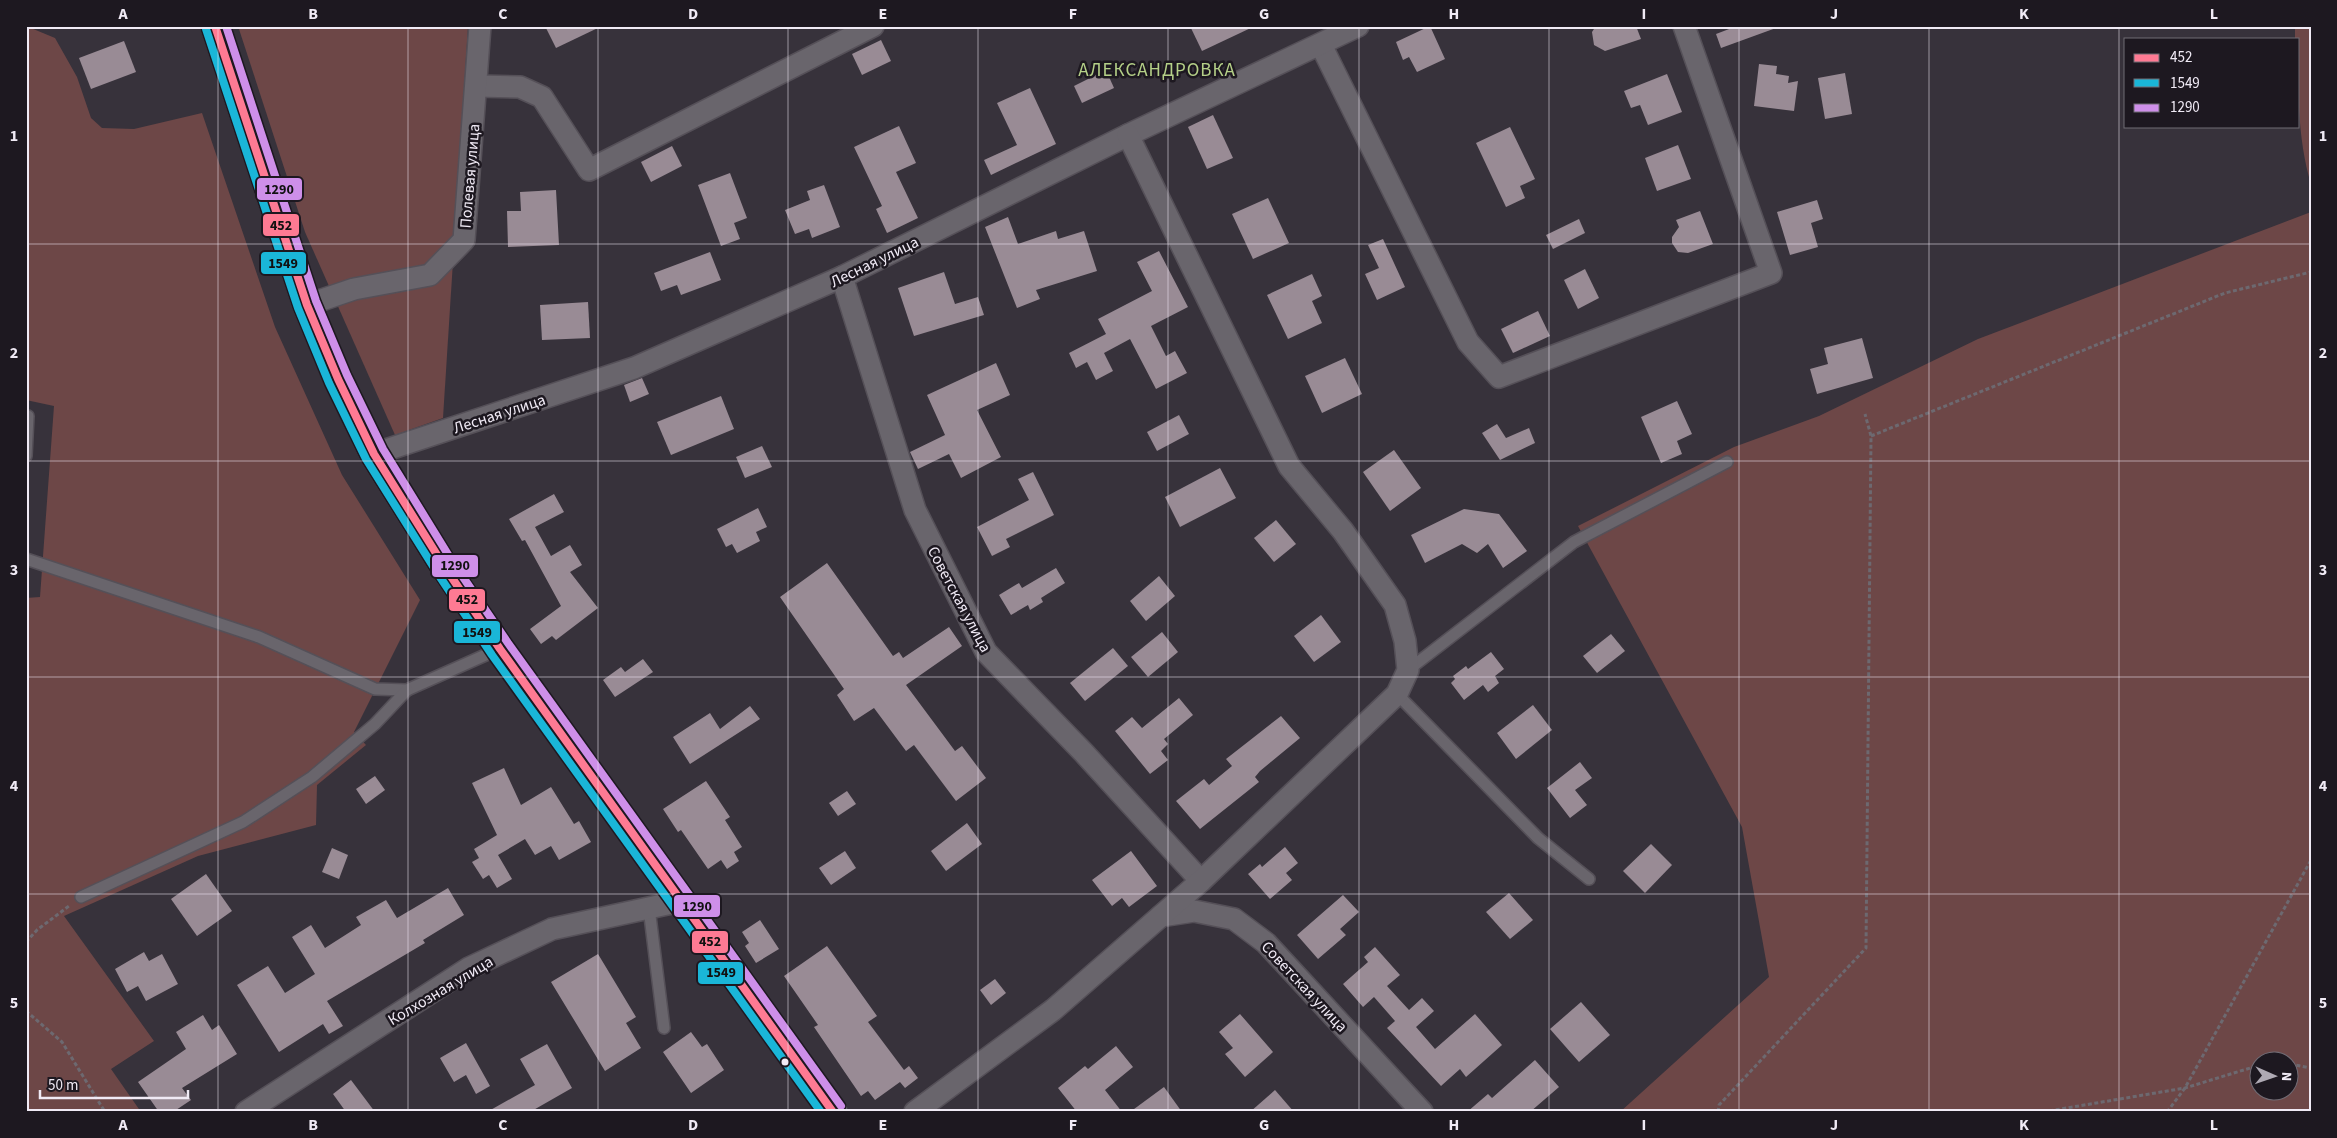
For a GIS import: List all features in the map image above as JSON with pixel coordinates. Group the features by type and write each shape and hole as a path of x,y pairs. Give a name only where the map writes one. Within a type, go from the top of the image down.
{"main road":[{"path":"215,26 307,304 338,379 374,454 444,566 500,649 833,1112"}],"street":[{"name":"Полевая улица","path":"307,304 354,289 430,275 464,240 480,26"},
{"path":"477,86 520,87 542,96 590,170 873,26"},
{"name":"Лесная улица","path":"374,454 634,368 842,278 1128,135 1358,26"},
{"path":"1321,45 1468,342 1500,377 1771,273 1684,26"},
{"path":"915,1112 1053,1010 1201,881 1397,694 1408,670 1406,641 1395,605 1343,531 1289,466 1128,135"},
{"name":"Советская улица","path":"842,278 915,510 986,652 1084,753 1201,881"},
{"name":"Колхозная улица","path":"246,1112 469,968 552,929 681,901"},
{"name":"Советская улица","path":"1161,916 1194,911 1234,919 1260,938 1422,1112"}],"lane":[{"path":"26,416 28,416 26,456"},
{"path":"1408,670 1574,542 1727,462"},
{"path":"28,561 259,636 375,689 407,690"},
{"path":"81,897 243,822 312,777 375,724 407,690 500,649"},
{"path":"1397,694 1538,838 1589,879"},
{"path":"649,908 664,1028"}],"path":[{"path":"1871,436 2225,293 2311,272"},
{"path":"1718,1112 1719,1105 1866,948 1871,436 1865,414"},
{"path":"2167,1112 2184,1088 2311,860"},
{"path":"26,942 37,930 81,897"},
{"path":"26,1011 62,1042 106,1112"},
{"path":"2043,1112 2184,1088 2250,1068"}],"shaded area":[{"path":"26,26 55,38 77,77 91,118 102,128 134,129 202,113 275,327 342,475 420,600 354,732 366,745 317,785 316,825 198,856 64,916 154,1041 111,1069 141,1112 26,1112 26,598 40,597 54,406 26,400"},
{"path":"238,26 468,26 443,418 395,435 305,232"},
{"path":"2295,26 2311,26 2311,184 2303,149 2300,118 2300,38 2295,38"},
{"path":"2311,212 2311,1112 1620,1112 1769,977 1742,827 1578,526 1734,447 1819,416 1978,339"}],"building":[{"path":"545,26 602,26 556,48"},
{"path":"1190,26 1255,26 1202,51"},
{"path":"1430,26 1445,59 1417,72 1409,57 1403,60 1396,42"},
{"path":"1596,26 1636,26 1641,39 1605,51 1594,45 1592,32"},
{"path":"1737,26 1775,26 1776,28 1721,48 1716,34"},
{"path":"881,40 891,61 862,75 852,54"},
{"path":"124,41 136,72 91,89 79,58"},
{"path":"1759,64 1777,66 1776,74 1789,76 1788,83 1798,81 1794,111 1754,106"},
{"path":"1106,70 1114,88 1082,103 1074,86"},
{"path":"1845,73 1852,114 1825,119 1818,78"},
{"path":"1667,74 1682,112 1648,125 1640,105 1631,108 1624,91"},
{"path":"1030,88 1056,144 991,175 984,160 1017,145 997,103"},
{"path":"1213,115 1233,158 1207,169 1188,127"},
{"path":"899,126 916,163 896,172 918,218 887,233 876,209 882,206 854,147"},
{"path":"1510,127 1535,179 1520,186 1525,198 1506,207 1476,143"},
{"path":"1678,145 1691,179 1657,191 1645,158"},
{"path":"672,146 682,166 651,182 641,162"},
{"path":"730,173 747,218 734,223 740,239 721,246 698,185"},
{"path":"824,185 840,227 812,238 809,229 795,234 785,210 810,200 807,191"},
{"path":"556,190 559,245 508,247 507,211 521,211 520,192"},
{"path":"1268,198 1289,243 1253,259 1232,214"},
{"path":"1817,200 1823,219 1811,223 1818,247 1790,255 1777,212"},
{"path":"1700,211 1713,244 1688,253 1678,252 1672,243 1672,237 1679,227 1676,220"},
{"path":"1008,217 1018,244 1056,231 1058,239 1084,231 1097,271 1036,290 1040,299 1017,308 985,227"},
{"path":"1579,219 1585,233 1553,249 1546,235"},
{"path":"1383,239 1405,287 1377,300 1365,274 1379,268 1368,245"},
{"path":"1159,251 1188,307 1151,326 1166,356 1175,351 1187,373 1156,389 1130,339 1104,353 1113,371 1096,380 1087,362 1076,368 1069,353 1106,334 1098,319 1152,291 1137,262"},
{"path":"710,252 721,280 681,295 677,285 661,291 654,273"},
{"path":"1585,269 1599,298 1578,309 1564,280"},
{"path":"944,272 955,304 978,297 984,315 914,336 898,288"},
{"path":"1312,274 1322,296 1312,301 1322,323 1288,339 1267,295"},
{"path":"588,302 590,338 542,340 540,305"},
{"path":"1538,311 1550,336 1513,353 1501,329"},
{"path":"1862,338 1873,378 1817,394 1810,369 1828,364 1824,348"},
{"path":"1345,358 1362,394 1322,413 1305,376"},
{"path":"996,363 1010,395 977,410 1001,457 961,478 949,454 918,469 910,452 945,435 927,395"},
{"path":"642,378 649,394 630,402 624,385"},
{"path":"721,396 734,429 671,455 657,422"},
{"path":"1677,401 1692,434 1677,441 1682,454 1661,463 1641,417"},
{"path":"1179,415 1189,434 1157,451 1147,432"},
{"path":"1497,424 1506,438 1529,428 1535,443 1500,460 1482,433"},
{"path":"762,446 772,467 745,478 736,457"},
{"path":"1394,450 1421,488 1390,511 1363,472"},
{"path":"1220,468 1236,498 1180,527 1165,497"},
{"path":"1033,472 1054,515 1006,539 1010,547 992,556 977,527 1029,500 1018,479"},
{"path":"554,494 564,512 535,527 551,556 570,545 582,565 570,572 598,608 556,640 552,636 541,644 530,629 561,606 525,540 522,541 509,519"},
{"path":"758,508 767,527 756,532 760,541 737,553 732,544 726,547 717,529"},
{"path":"1464,509 1499,514 1527,551 1503,568 1488,544 1477,553 1462,544 1425,563 1411,535"},
{"path":"1276,520 1296,544 1274,562 1254,538"},
{"path":"827,563 893,656 899,652 903,658 949,627 962,646 906,685 955,751 962,746 986,778 956,801 914,745 906,751 874,708 854,721 837,695 844,689 780,597"},
{"path":"1056,568 1065,583 1041,598 1043,602 1030,610 1028,605 1011,615 999,595 1019,583 1022,588"},
{"path":"1159,576 1175,596 1146,621 1130,601"},
{"path":"1321,615 1341,642 1314,662 1294,636"},
{"path":"1162,632 1178,652 1148,677 1131,657"},
{"path":"1611,634 1625,651 1597,673 1583,656"},
{"path":"1113,648 1128,666 1085,701 1070,683"},
{"path":"1491,652 1504,669 1495,676 1499,683 1488,692 1483,685 1464,700 1451,683 1455,679 1453,676 1466,666 1468,669"},
{"path":"643,659 653,672 615,697 603,680 621,667 625,672"},
{"path":"1179,698 1193,715 1164,739 1168,744 1161,751 1168,760 1150,774 1115,731 1132,717 1142,728"},
{"path":"1533,705 1552,730 1516,759 1497,733"},
{"path":"750,706 760,719 690,764 673,737 710,713 720,729"},
{"path":"1281,716 1300,738 1260,771 1255,777 1259,782 1200,829 1176,801 1204,779 1209,785 1232,766 1226,759"},
{"path":"1580,762 1592,778 1575,790 1587,805 1570,818 1547,788"},
{"path":"504,768 521,805 551,787 574,824 579,821 591,842 559,860 551,846 535,855 525,839 498,855 512,879 497,888 489,875 483,879 472,862 479,858 474,849 497,835 472,783"},
{"path":"375,776 385,790 366,804 356,789"},
{"path":"706,781 730,817 725,820 742,847 734,852 739,861 727,869 721,860 708,869 681,830 678,832 663,809"},
{"path":"847,791 856,804 838,816 829,803"},
{"path":"967,823 982,844 946,871 931,851"},
{"path":"1651,844 1672,865 1645,893 1623,871"},
{"path":"1285,847 1298,863 1286,873 1292,880 1270,899 1248,874 1260,864 1262,867"},
{"path":"332,848 348,855 339,879 322,872"},
{"path":"845,851 856,868 831,885 819,868"},
{"path":"1131,851 1157,886 1129,907 1122,898 1112,906 1092,880"},
{"path":"206,874 232,911 197,936 171,899"},
{"path":"448,888 464,915 423,940 425,943 327,1001 343,1026 329,1034 323,1024 279,1052 237,985 268,966 285,993 315,974 292,937 311,925 325,948 361,925 356,917 386,900 397,918"},
{"path":"1509,893 1533,920 1510,939 1486,912"},
{"path":"1343,895 1359,912 1340,929 1346,935 1318,959 1297,935"},
{"path":"760,920 779,949 756,963 745,946 749,943 742,932"},
{"path":"827,946 877,1016 868,1022 904,1070 909,1066 918,1078 905,1088 900,1082 875,1100 868,1091 861,1096 814,1027 818,1025 784,976"},
{"path":"1375,947 1400,975 1387,986 1409,1010 1422,998 1434,1011 1416,1027 1435,1049 1475,1014 1502,1045 1466,1077 1460,1069 1441,1086 1387,1028 1395,1021 1374,997 1363,1007 1343,984 1368,962 1364,957"},
{"path":"144,952 149,961 162,954 178,984 146,1001 138,986 127,992 115,969"},
{"path":"598,954 636,1017 626,1023 641,1048 605,1071 551,982"},
{"path":"995,979 1006,993 991,1005 980,990"},
{"path":"1581,1002 1610,1035 1579,1062 1550,1029"},
{"path":"1240,1014 1273,1052 1245,1077 1225,1054 1233,1048 1219,1032"},
{"path":"203,1015 212,1030 219,1025 237,1054 182,1088 191,1100 173,1112 159,1112 138,1082 186,1049 176,1032"},
{"path":"691,1032 702,1047 707,1044 724,1070 691,1093 663,1052"},
{"path":"466,1043 490,1086 476,1094 466,1075 454,1082 440,1058"},
{"path":"547,1044 572,1088 530,1112 487,1112 535,1085 520,1059"},
{"path":"1116,1046 1133,1067 1105,1090 1122,1112 1077,1112 1058,1088 1085,1066 1088,1069"},
{"path":"1535,1060 1559,1087 1530,1112 1467,1112 1488,1094 1492,1098"},
{"path":"351,1080 375,1112 346,1112 333,1094"},
{"path":"1164,1087 1182,1112 1130,1112"},
{"path":"1275,1090 1294,1112 1250,1112"}],"transit line":[{"name":"452","path":"215,26 307,305 338,379 374,454 444,566 500,649 833,1112"},
{"name":"1290","path":"226,26 316,301 347,375 383,449 452,561 508,643 841,1106"},
{"name":"1549","path":"206,29 298,308 329,383 366,459 436,571 492,655 821,1112"}],"district":[{"name":"АЛЕКСАНДРОВКА","path":"1157,69"}]}
